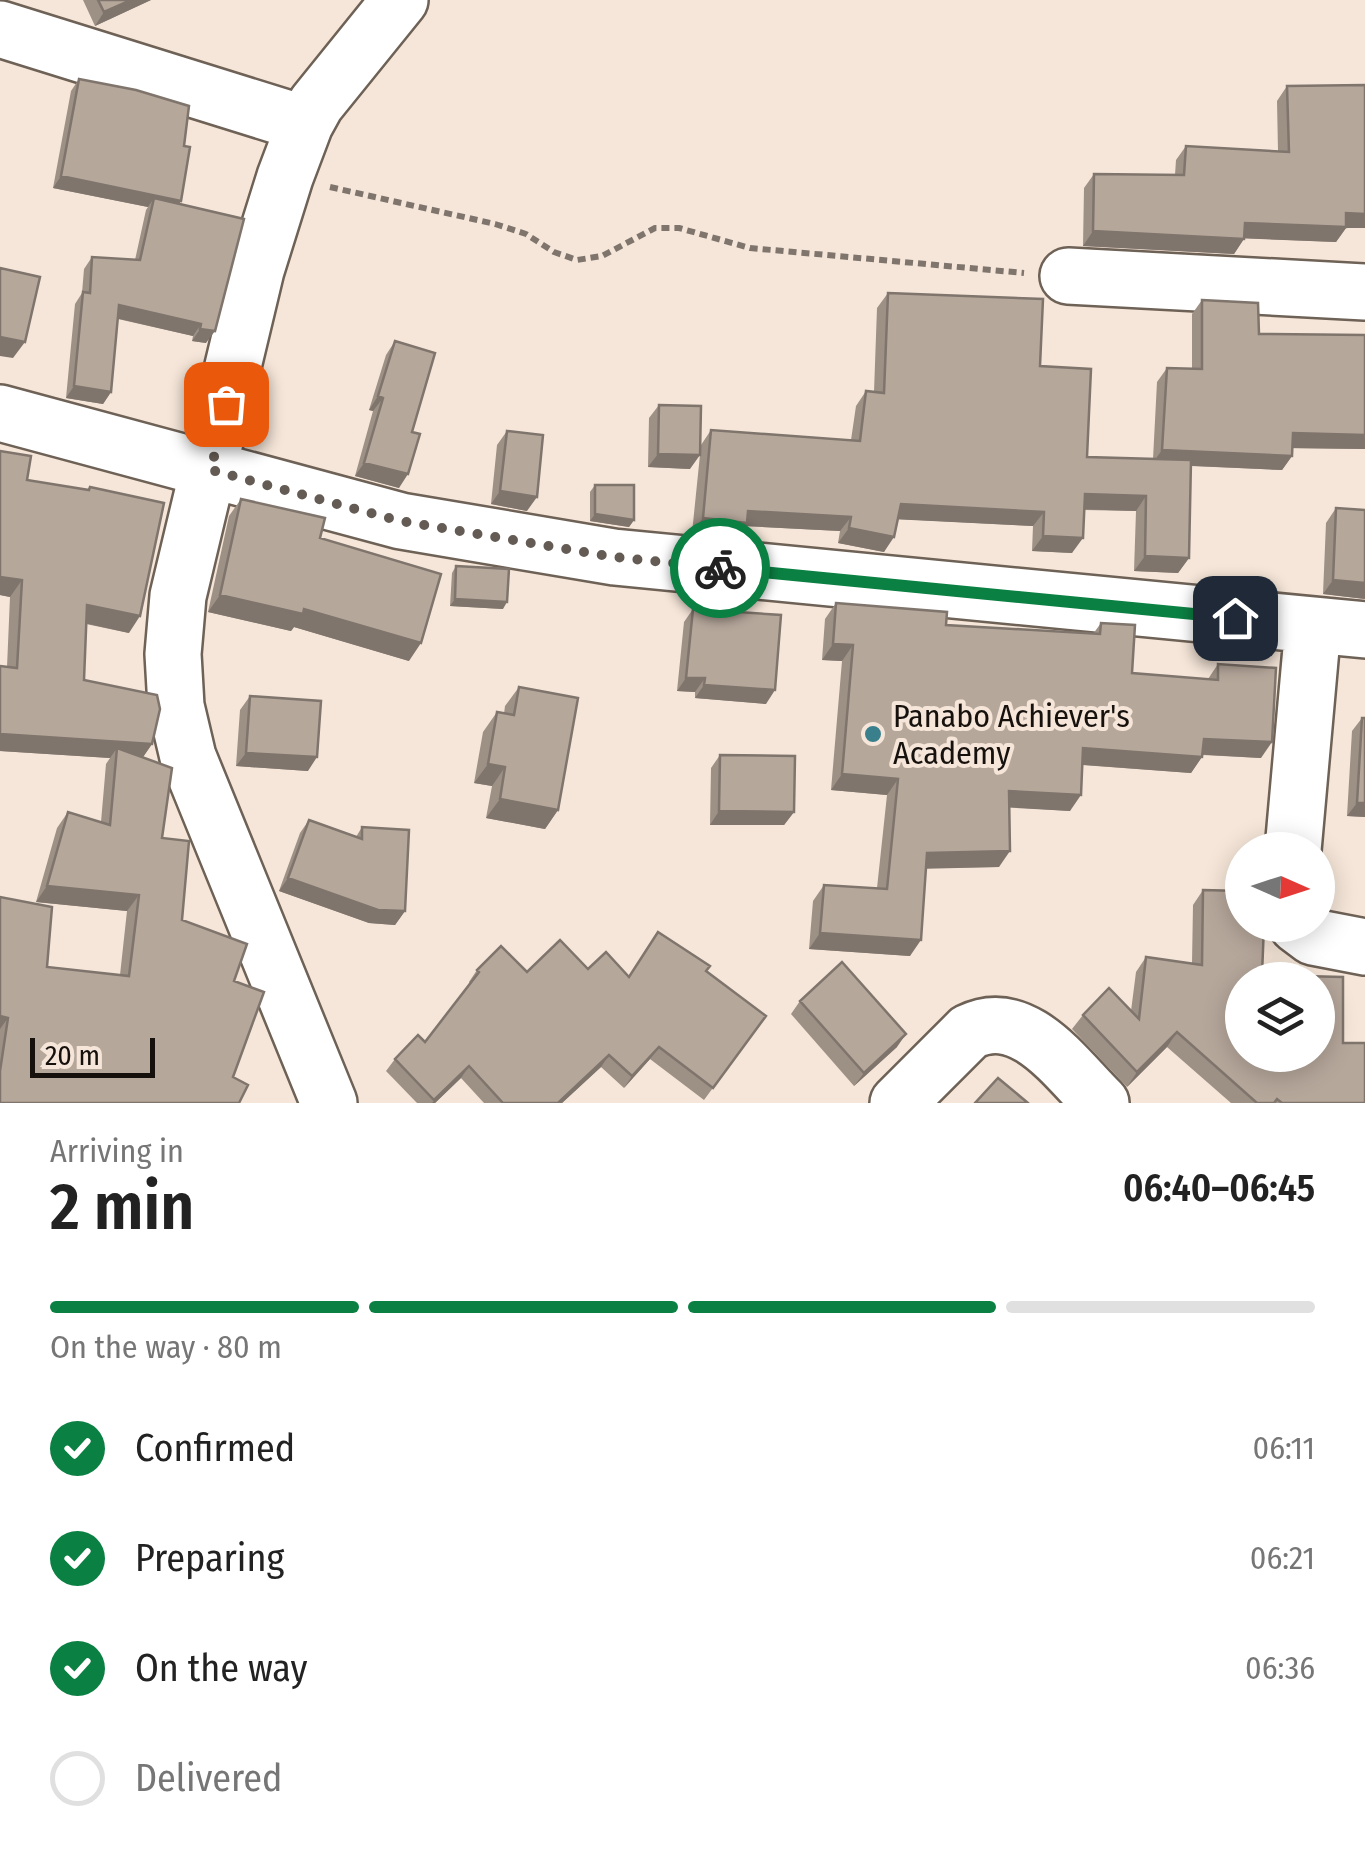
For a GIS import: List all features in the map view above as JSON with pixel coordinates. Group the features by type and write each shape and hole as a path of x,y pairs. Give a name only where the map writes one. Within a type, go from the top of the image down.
{"street":[{"path":"329,1103 188,757 176,706 173,654 178,596 256,270 284,177 316,104 400,0"},
{"path":"0,30 305,124"},
{"path":"1068,276 1365,292"},
{"path":"0,412 400,521 614,557 1339,628 1297,832"},
{"path":"1335,941 1365,946"},
{"path":"898,1103 969,1032 984,1025 1003,1024 1030,1034 1101,1103"}],"path":[{"path":"284,177 495,224 526,234 554,252 576,260 602,256 655,228 679,228 767,250 1068,276"}],"building":[{"path":"98,0 131,0 104,12"},
{"path":"79,79 189,106 184,146 190,147 181,201 61,176"},
{"path":"1365,85 1365,214 1346,213 1346,227 1245,223 1244,239 1093,231 1094,174 1184,175 1186,146 1289,152 1287,86"},
{"path":"154,198 244,219 215,331 200,329 201,324 119,305 111,392 74,386 83,292 90,293 92,257 140,260"},
{"path":"0,268 40,277 25,342 0,337"},
{"path":"888,293 1043,299 1040,366 1091,369 1087,457 1191,460 1189,558 1145,556 1146,496 1085,494 1083,538 1043,536 1044,512 901,504 894,537 849,528 851,517 748,511 747,523 703,518 711,430 860,441 866,391 884,393"},
{"path":"1202,300 1258,303 1259,334 1365,335 1365,435 1293,433 1292,456 1162,450 1167,368 1202,369"},
{"path":"395,341 435,353 412,432 420,434 408,474 364,463"},
{"path":"659,405 701,406 700,455 658,454"},
{"path":"507,431 543,435 537,497 500,491"},
{"path":"0,451 31,456 27,480 89,490 90,487 164,503 140,616 87,605 84,680 157,695 160,709 152,744 0,734 0,666 17,668 22,580 0,577"},
{"path":"595,485 634,485 634,520 595,514"},
{"path":"241,499 325,518 320,538 441,574 421,643 304,609 303,614 220,595"},
{"path":"1336,508 1365,510 1365,583 1333,580"},
{"path":"456,566 509,569 507,602 455,599"},
{"path":"836,603 947,612 946,625 1100,634 1101,623 1135,625 1132,673 1218,680 1218,664 1276,668 1272,742 1204,739 1202,757 1083,748 1081,795 1009,791 1010,851 927,853 921,940 820,933 824,885 887,889 898,779 842,774 853,645 833,644"},
{"path":"693,609 781,615 775,690 704,685 705,678 686,678"},
{"path":"519,687 578,698 558,810 500,799 505,767 488,764 497,712 514,715"},
{"path":"250,696 321,701 317,757 246,753"},
{"path":"1362,718 1365,803 1357,803"},
{"path":"117,748 172,768 162,838 189,841 182,920 247,944 234,981 264,992 233,1077 248,1085 239,1103 0,1103 8,1018 0,1016 0,897 52,907 47,967 129,976 139,895 47,886 68,812 110,825"},
{"path":"720,755 795,756 794,812 719,811"},
{"path":"309,820 362,839 362,827 409,830 405,911 378,910 288,878"},
{"path":"1203,890 1225,891 1225,942 1263,942 1263,962 1225,962 1225,1072 1335,1072 1335,977 1343,977 1343,1043 1365,1043 1365,1103 1282,1103 1277,1099 1274,1103 1257,1103 1177,1032 1137,1072 1083,1015 1109,988 1139,1019 1146,957 1202,965"},
{"path":"658,932 710,966 706,971 766,1016 713,1088 659,1047 632,1076 609,1055 558,1103 503,1103 469,1066 434,1100 395,1059 418,1035 425,1042 477,970 501,946 527,972 560,940 588,969 606,952 629,977"},
{"path":"842,962 906,1034 864,1073 800,1001"},
{"path":"998,1078 1028,1103 975,1103"}],"way so far":[{"path":"226,404 211,470 400,521 614,557 720,568"}],"place":[{"name":"Panabo Achiever's Academy","path":"873,734"}],"route":[{"path":"720,568 1235,618"}]}
